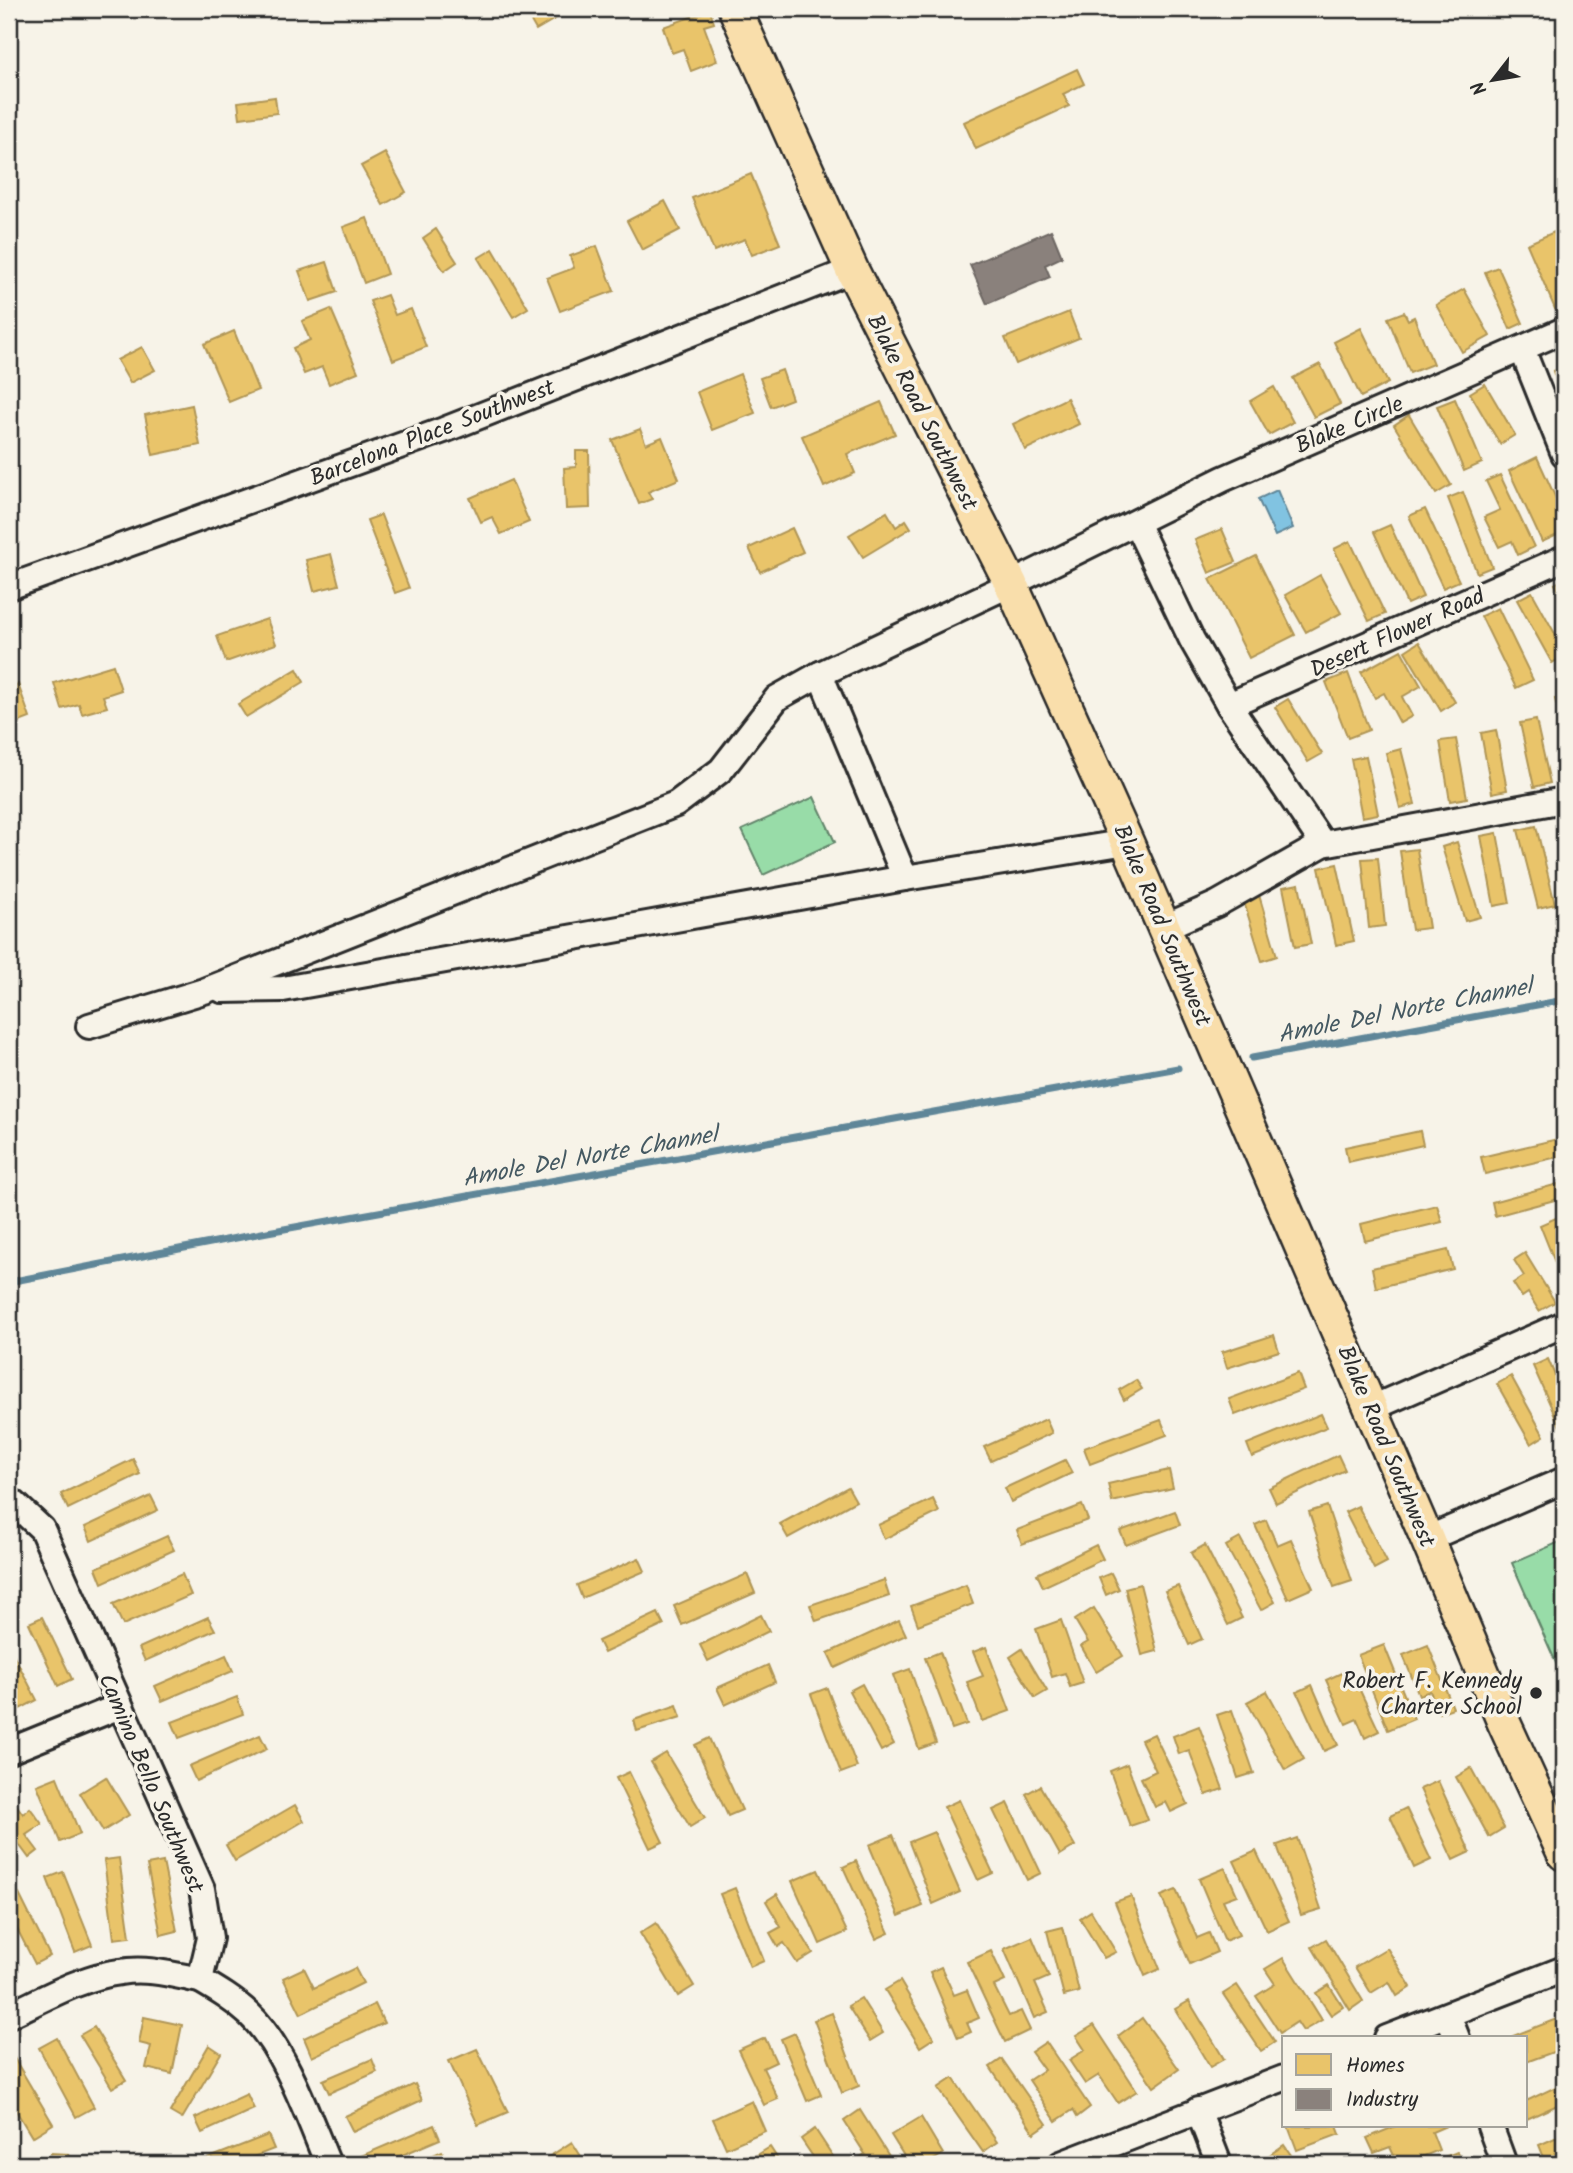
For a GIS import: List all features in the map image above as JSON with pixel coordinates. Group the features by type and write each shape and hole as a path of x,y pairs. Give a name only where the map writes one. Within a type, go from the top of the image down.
{"main road":[{"name":"Blake Road Southwest","path":"735,9 852,270 1011,584 1127,842 1238,1096 1504,1723 1564,1854"}],"street":[{"name":"Barcelona Place Southwest","path":"9,587 444,430 852,270"},
{"name":"Blake Circle","path":"204,991 676,804 721,770 777,698 820,674 1011,584 1223,479 1564,330"},
{"path":"1522,349 1564,454"},
{"path":"1136,523 1192,640 1229,705 1323,844"},
{"name":"Desert Flower Road","path":"1229,705 1564,558"},
{"path":"820,674 905,878"},
{"path":"1165,927 1217,904 1323,844 1564,800"},
{"path":"89,1026 204,991 283,989 905,878 1127,842"},
{"path":"1370,1409 1564,1324"},
{"path":"1427,1539 1564,1480"},
{"name":"Camino Bello Southwest","path":"11,1502 41,1529 202,1889 211,1938 200,1980"},
{"path":"9,1751 120,1706"},
{"path":"1392,2036 1564,1969"},
{"path":"9,2015 78,1983 120,1971 159,1972 200,1980 229,1997 252,2016 296,2088 328,2164"},
{"path":"1448,2015 1456,2036"},
{"path":"1061,2164 1282,2079"},
{"path":"1198,2110 1219,2164"},
{"path":"1491,2128 1504,2164"}],"green space":[{"path":"814,797 835,842 763,875 742,830"},
{"path":"1564,1540 1564,1681 1512,1563"}],"water":[{"path":"1277,490 1293,528 1275,536 1258,499"}],"building: Homes":[{"path":"524,9 572,9 536,30"},
{"path":"710,10 714,23 704,26 717,61 691,71 683,49 672,53 663,27"},
{"path":"1077,69 1084,84 1063,94 1069,106 976,149 964,122"},
{"path":"275,97 277,113 240,118 238,102"},
{"path":"385,153 406,192 383,205 361,166"},
{"path":"751,174 780,244 752,255 745,239 714,251 692,198"},
{"path":"665,201 680,230 642,250 627,221"},
{"path":"367,218 387,274 364,283 343,227"},
{"path":"436,229 457,262 444,271 423,238"},
{"path":"1554,232 1564,255 1564,306 1555,309 1527,244"},
{"path":"597,246 614,291 560,311 547,278 574,268 570,256"},
{"path":"493,249 528,308 513,317 478,258"},
{"path":"327,262 337,292 310,301 299,271"},
{"path":"1498,267 1523,323 1510,329 1485,272"},
{"path":"1464,289 1490,336 1462,352 1436,305"},
{"path":"387,295 395,315 411,309 426,347 393,360 370,301"},
{"path":"331,309 358,372 329,384 322,367 304,374 293,348 310,340 302,321"},
{"path":"1069,312 1079,338 1016,364 1005,338"},
{"path":"1404,312 1408,320 1414,317 1433,364 1410,373 1388,318"},
{"path":"1361,328 1388,383 1361,397 1334,342"},
{"path":"234,331 258,390 229,402 204,344"},
{"path":"142,347 155,370 130,383 117,360"},
{"path":"1320,364 1340,404 1314,417 1293,378"},
{"path":"1564,367 1564,383 1558,385 1553,371"},
{"path":"782,370 792,399 771,407 760,378"},
{"path":"740,374 755,413 712,430 697,392"},
{"path":"1485,384 1515,435 1500,444 1470,393"},
{"path":"1274,387 1293,422 1269,435 1250,401"},
{"path":"1067,398 1079,424 1025,450 1013,424"},
{"path":"1455,399 1482,463 1464,471 1437,406"},
{"path":"881,402 895,434 847,454 855,473 824,487 802,436"},
{"path":"192,405 200,445 153,455 145,415"},
{"path":"1409,415 1451,485 1436,494 1394,425"},
{"path":"640,429 646,444 662,437 679,479 648,492 652,499 639,504 612,440"},
{"path":"576,451 589,451 590,508 566,509 564,468 576,467"},
{"path":"1537,457 1564,516 1564,532 1542,542 1509,471"},
{"path":"1500,475 1534,547 1518,555 1512,541 1499,547 1484,517 1500,510 1486,481"},
{"path":"511,480 529,522 501,534 492,517 481,522 470,498"},
{"path":"1463,492 1492,567 1477,573 1448,498"},
{"path":"1425,509 1459,581 1443,588 1409,516"},
{"path":"887,512 896,527 906,520 911,528 863,557 849,535"},
{"path":"381,515 409,588 395,593 367,520"},
{"path":"1390,525 1423,597 1407,604 1374,532"},
{"path":"792,528 803,552 760,572 749,548"},
{"path":"1222,529 1236,562 1209,573 1195,540"},
{"path":"1350,541 1385,614 1369,621 1334,549"},
{"path":"331,554 339,585 314,591 306,560"},
{"path":"1256,556 1295,635 1249,658 1210,579"},
{"path":"1320,575 1341,613 1306,632 1285,595"},
{"path":"1564,579 1564,603 1555,584"},
{"path":"1532,592 1564,650 1564,656 1552,663 1517,600"},
{"path":"1498,608 1533,680 1516,688 1481,616"},
{"path":"267,619 276,644 226,662 217,636"},
{"path":"1419,642 1455,702 1441,711 1405,651"},
{"path":"1401,650 1421,686 1402,697 1412,716 1400,723 1384,693 1375,698 1361,672"},
{"path":"113,665 121,690 103,696 107,707 82,714 79,704 62,709 54,683"},
{"path":"297,669 304,682 246,717 238,704"},
{"path":"1348,673 1369,730 1348,738 1326,682"},
{"path":"18,684 30,718 9,726 9,688"},
{"path":"1564,697 1564,733 1555,699"},
{"path":"1288,699 1322,754 1308,762 1275,707"},
{"path":"1536,720 1550,783 1534,787 1520,723"},
{"path":"1496,730 1507,790 1492,793 1481,733"},
{"path":"1456,739 1467,798 1450,801 1440,741"},
{"path":"1401,749 1415,804 1400,808 1386,753"},
{"path":"1366,756 1378,814 1362,817 1351,759"},
{"path":"1564,822 1564,856 1557,823"},
{"path":"1536,826 1555,904 1538,908 1518,830"},
{"path":"1497,833 1510,903 1494,906 1481,836"},
{"path":"1457,842 1480,917 1465,921 1442,847"},
{"path":"1417,849 1429,928 1412,930 1400,851"},
{"path":"1378,858 1385,926 1369,928 1362,859"},
{"path":"1337,864 1354,941 1336,945 1319,868"},
{"path":"1299,884 1311,944 1295,947 1283,887"},
{"path":"1259,895 1277,956 1262,961 1243,899"},
{"path":"1420,1131 1423,1145 1348,1162 1345,1147"},
{"path":"1558,1139 1562,1156 1485,1174 1481,1157"},
{"path":"1558,1184 1562,1198 1495,1216 1492,1202"},
{"path":"1437,1205 1442,1222 1365,1241 1361,1224"},
{"path":"1558,1217 1564,1232 1564,1285 1540,1225"},
{"path":"1448,1250 1453,1269 1376,1288 1372,1268"},
{"path":"1525,1253 1555,1302 1539,1311 1528,1293 1522,1297 1513,1283 1524,1276 1514,1260"},
{"path":"1274,1335 1279,1351 1227,1368 1222,1352"},
{"path":"1548,1359 1564,1397 1564,1428 1561,1429 1533,1366"},
{"path":"1298,1373 1304,1389 1235,1415 1229,1399"},
{"path":"1511,1376 1544,1436 1531,1444 1497,1384"},
{"path":"1136,1380 1142,1389 1124,1400 1119,1390"},
{"path":"1321,1414 1327,1427 1252,1457 1247,1444"},
{"path":"1046,1419 1052,1433 991,1461 984,1447"},
{"path":"1161,1420 1167,1435 1090,1464 1084,1448"},
{"path":"1338,1455 1345,1470 1276,1503 1269,1488"},
{"path":"133,1459 140,1474 68,1509 61,1494"},
{"path":"1065,1460 1072,1473 1011,1502 1005,1488"},
{"path":"1169,1470 1173,1488 1112,1502 1108,1484"},
{"path":"848,1487 856,1501 788,1538 780,1524"},
{"path":"151,1496 158,1510 91,1541 85,1527"},
{"path":"933,1499 939,1512 884,1539 878,1525"},
{"path":"1082,1505 1088,1520 1022,1544 1017,1530"},
{"path":"1327,1506 1352,1581 1334,1587 1309,1512"},
{"path":"1358,1506 1387,1562 1374,1569 1345,1512"},
{"path":"1175,1511 1180,1525 1126,1545 1120,1531"},
{"path":"1266,1520 1277,1545 1291,1539 1313,1588 1288,1599 1255,1525"},
{"path":"167,1536 174,1550 102,1583 96,1568"},
{"path":"1240,1538 1275,1602 1261,1610 1226,1546"},
{"path":"1096,1545 1103,1559 1043,1587 1037,1574"},
{"path":"1205,1545 1242,1618 1228,1625 1191,1553"},
{"path":"639,1558 645,1571 582,1598 577,1585"},
{"path":"1111,1573 1119,1589 1106,1595 1099,1578"},
{"path":"182,1574 191,1595 123,1625 113,1604"},
{"path":"747,1574 755,1593 682,1625 674,1606"},
{"path":"884,1580 889,1596 816,1621 810,1605"},
{"path":"1140,1584 1157,1651 1142,1655 1125,1588"},
{"path":"966,1585 973,1604 918,1625 911,1606"},
{"path":"1178,1586 1202,1639 1189,1645 1165,1591"},
{"path":"1094,1608 1123,1656 1096,1672 1081,1646 1088,1642 1075,1620"},
{"path":"658,1613 664,1625 604,1653 598,1641"},
{"path":"761,1615 769,1631 708,1661 700,1645"},
{"path":"42,1617 72,1679 58,1686 29,1623"},
{"path":"208,1617 215,1630 145,1661 139,1648"},
{"path":"899,1620 906,1635 835,1668 828,1653"},
{"path":"1061,1620 1083,1683 1070,1687 1065,1673 1052,1677 1036,1629"},
{"path":"1384,1645 1414,1719 1388,1730 1358,1655"},
{"path":"1428,1645 1453,1708 1439,1713 1430,1691 1419,1695 1403,1655"},
{"path":"9,1646 37,1700 20,1709 9,1686"},
{"path":"986,1647 1010,1711 982,1721 967,1682 983,1676 973,1652"},
{"path":"1022,1649 1047,1691 1035,1698 1010,1657"},
{"path":"940,1652 967,1724 952,1729 925,1658"},
{"path":"226,1655 233,1671 162,1701 155,1686"},
{"path":"768,1665 775,1682 725,1705 717,1688"},
{"path":"910,1669 936,1743 919,1749 893,1675"},
{"path":"1350,1669 1379,1731 1365,1738 1357,1719 1346,1724 1326,1680"},
{"path":"862,1684 894,1744 881,1751 849,1691"},
{"path":"1312,1685 1338,1745 1324,1751 1297,1692"},
{"path":"827,1688 857,1767 841,1773 811,1694"},
{"path":"1267,1691 1304,1759 1285,1770 1247,1702"},
{"path":"237,1697 243,1714 179,1738 172,1722"},
{"path":"677,1705 681,1717 637,1731 634,1720"},
{"path":"1232,1710 1254,1773 1238,1778 1217,1715"},
{"path":"1199,1726 1223,1789 1206,1795 1189,1750 1179,1754 1173,1736"},
{"path":"1154,1734 1188,1804 1171,1812 1166,1802 1155,1807 1141,1778 1156,1771 1141,1740"},
{"path":"260,1735 267,1749 196,1781 189,1766"},
{"path":"709,1738 742,1810 728,1816 695,1745"},
{"path":"666,1753 705,1818 690,1827 651,1762"},
{"path":"1127,1764 1148,1820 1130,1826 1110,1771"},
{"path":"1471,1768 1504,1828 1489,1837 1456,1777"},
{"path":"629,1772 663,1842 650,1848 616,1778"},
{"path":"57,1777 80,1834 60,1842 37,1785"},
{"path":"106,1777 129,1815 103,1831 80,1793"},
{"path":"1438,1781 1470,1852 1453,1860 1420,1789"},
{"path":"1040,1786 1075,1846 1060,1855 1026,1794"},
{"path":"10,1796 23,1814 30,1808 42,1824 26,1835 38,1851 29,1858 9,1831"},
{"path":"959,1800 993,1873 978,1880 944,1807"},
{"path":"1008,1803 1041,1873 1027,1880 993,1810"},
{"path":"295,1805 304,1821 235,1861 226,1845"},
{"path":"1406,1808 1431,1860 1414,1868 1390,1816"},
{"path":"934,1832 960,1892 933,1904 909,1842"},
{"path":"893,1835 923,1906 899,1916 869,1845"},
{"path":"1297,1838 1321,1909 1301,1915 1277,1845"},
{"path":"1256,1851 1289,1921 1267,1931 1234,1861"},
{"path":"119,1858 130,1937 114,1939 104,1860"},
{"path":"856,1861 889,1933 876,1939 843,1867"},
{"path":"163,1862 177,1931 161,1935 147,1865"},
{"path":"1225,1868 1237,1895 1223,1900 1239,1935 1225,1941 1199,1879"},
{"path":"818,1870 847,1932 820,1944 792,1881"},
{"path":"63,1872 92,1945 75,1952 47,1878"},
{"path":"15,1886 50,1956 35,1964 9,1913 9,1889"},
{"path":"735,1888 764,1961 750,1967 720,1894"},
{"path":"1176,1890 1197,1938 1209,1933 1217,1952 1190,1964 1161,1896"},
{"path":"777,1894 813,1953 797,1963 784,1943 778,1947 770,1933 781,1927 766,1901"},
{"path":"1131,1896 1160,1969 1145,1976 1115,1902"},
{"path":"1091,1911 1116,1952 1104,1958 1080,1918"},
{"path":"656,1923 694,1986 678,1996 640,1933"},
{"path":"1063,1927 1079,1992 1064,1996 1047,1931"},
{"path":"1032,1937 1049,1977 1035,1983 1048,2012 1034,2018 1004,1949"},
{"path":"1326,1939 1363,2001 1350,2010 1312,1947"},
{"path":"1387,1948 1411,1987 1397,1996 1389,1982 1371,1993 1355,1967"},
{"path":"991,1951 1005,1981 994,1986 1009,2016 1021,2011 1030,2030 1005,2042 967,1962"},
{"path":"1283,1958 1322,2020 1303,2031 1297,2022 1280,2033 1256,1996 1275,1984 1265,1969"},
{"path":"941,1967 954,1995 967,1990 979,2018 967,2023 971,2032 958,2038 930,1972"},
{"path":"304,1968 314,1988 355,1968 363,1983 301,2014 283,1978"},
{"path":"900,1981 934,2038 920,2047 885,1990"},
{"path":"1237,1985 1275,2042 1261,2051 1223,1994"},
{"path":"1329,1985 1343,2007 1331,2015 1316,1993"},
{"path":"861,1998 883,2033 870,2041 848,2006"},
{"path":"1189,2001 1224,2059 1210,2067 1175,2009"},
{"path":"375,2004 384,2023 312,2057 304,2038"},
{"path":"832,2013 859,2086 842,2093 814,2020"},
{"path":"144,2017 182,2025 172,2074 146,2068 151,2046 139,2043"},
{"path":"1142,2018 1179,2069 1154,2087 1118,2036"},
{"path":"1559,2018 1564,2031 1564,2048 1528,2061 1528,2036 1513,2036"},
{"path":"1094,2025 1137,2091 1118,2103 1099,2075 1085,2084 1069,2060 1085,2050 1076,2036"},
{"path":"94,2027 126,2080 112,2088 80,2035"},
{"path":"795,2033 821,2095 807,2101 781,2039"},
{"path":"57,2038 94,2107 76,2117 39,2048"},
{"path":"765,2038 776,2062 763,2068 778,2099 764,2105 738,2050"},
{"path":"1046,2042 1090,2107 1077,2117 1073,2110 1056,2121 1029,2080 1044,2070 1031,2052"},
{"path":"209,2045 221,2053 182,2119 170,2112"},
{"path":"477,2049 508,2112 478,2125 449,2061"},
{"path":"14,2058 53,2124 32,2137 9,2099 9,2061"},
{"path":"372,2059 377,2072 329,2093 323,2080"},
{"path":"1002,2059 1047,2124 1034,2133 990,2067"},
{"path":"953,2078 997,2142 983,2152 938,2088"},
{"path":"1564,2083 1564,2102 1528,2119 1528,2100"},
{"path":"415,2084 422,2100 353,2132 345,2116"},
{"path":"247,2094 254,2109 202,2133 195,2118"},
{"path":"752,2101 765,2131 726,2148 713,2119"},
{"path":"860,2110 894,2164 851,2163 865,2154 844,2121"},
{"path":"921,2117 943,2154 927,2164 909,2164 891,2135"},
{"path":"434,2125 440,2139 381,2164 364,2164 361,2156"},
{"path":"1289,2128 1338,2128 1340,2134 1297,2150"},
{"path":"1391,2128 1441,2128 1432,2132 1439,2150 1405,2164 1398,2164 1390,2147 1374,2153 1367,2138"},
{"path":"815,2129 838,2164 818,2164 801,2139"},
{"path":"1564,2134 1564,2152 1545,2160 1539,2145"},
{"path":"268,2135 274,2149 235,2164 194,2164"},
{"path":"572,2142 586,2164 538,2164"},
{"path":"1284,2145 1291,2155 1277,2164 1269,2164 1265,2158"},
{"path":"770,2147 781,2164 758,2164 754,2157"},
{"path":"442,2151 448,2164 413,2164"},
{"path":"1457,2152 1463,2164 1427,2164"},
{"path":"51,2153 69,2154 69,2164 51,2164"}],"building: Industry":[{"path":"1051,230 1062,257 1045,265 1050,277 987,304 970,265"}],"waterway":[{"name":"Amole Del Norte Channel","path":"1252,1058 1564,1000"},
{"name":"Amole Del Norte Channel","path":"9,1282 262,1233 1178,1068"}],"place":[{"name":"Robert F. Kennedy Charter School","path":"1536,1693"}]}
